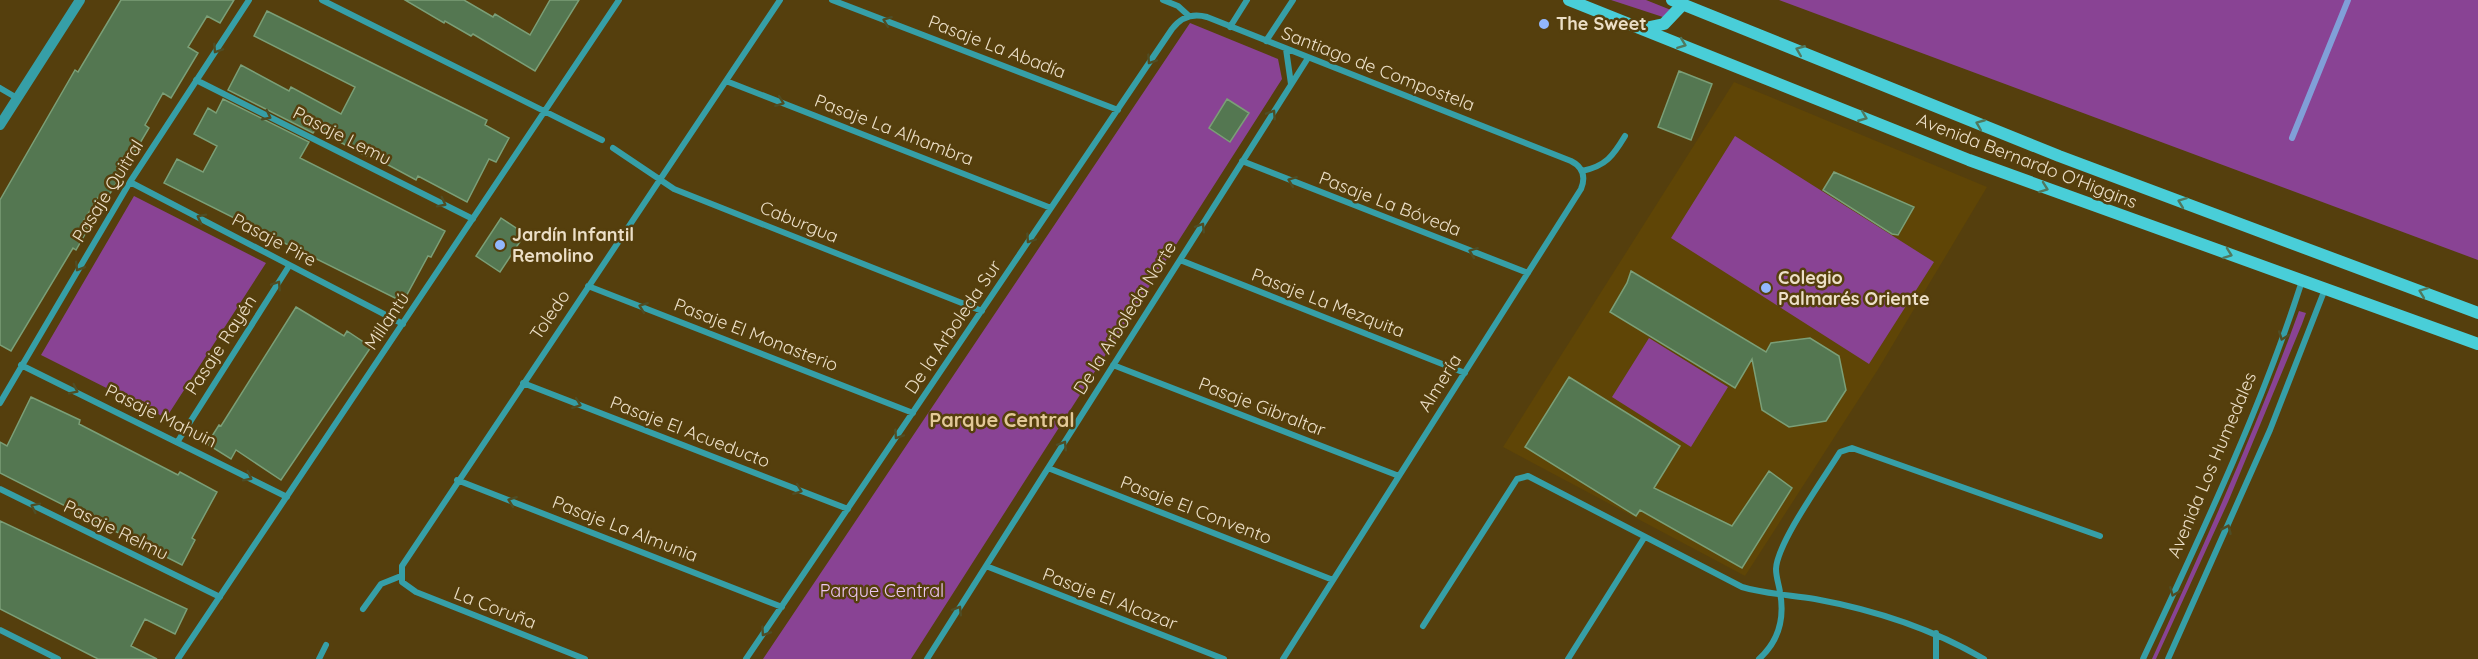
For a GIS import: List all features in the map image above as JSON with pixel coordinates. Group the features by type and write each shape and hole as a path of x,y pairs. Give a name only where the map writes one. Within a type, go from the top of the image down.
{"main road":[{"name":"Avenida Bernardo O'Higgins","path":"1569,0 1969,160 2478,344"},
{"name":"Avenida Bernardo O'Higgins","path":"1678,2 2059,156 2478,313"},
{"path":"1638,27 1656,27 1664,24 1673,18 1678,2"}],"street":[{"path":"0,124 80,0"},
{"name":"Pasaje Quitral","path":"0,403 130,182 249,0"},
{"path":"322,0 602,141"},
{"name":"Millantú","path":"178,659 619,0"},
{"name":"Toledo","path":"401,576 407,555 780,0"},
{"name":"Pasaje La Abadía","path":"832,0 1118,110"},
{"name":"Santiago de Compostela","path":"1163,0 1178,6 1189,16 1201,16 1230,27 1571,161 1582,171"},
{"path":"1230,27 1247,0"},
{"path":"1266,41 1293,0"},
{"name":"De la Arboleda Sur","path":"746,659 1172,29 1189,16"},
{"path":"1286,49 1291,84"},
{"name":"De la Arboleda Norte","path":"927,659 1308,58"},
{"name":"Pasaje Lemu","path":"196,80 473,219"},
{"name":"Pasaje La Alhambra","path":"726,81 1051,208"},
{"path":"0,88 16,98"},
{"path":"1582,171 1604,164 1614,155 1625,136"},
{"name":"Caburgua","path":"613,148 684,193 982,311"},
{"name":"Pasaje La Bóveda","path":"1242,161 1528,273"},
{"name":"Almería","path":"1283,659 1581,189 1584,182 1582,171"},
{"name":"Pasaje Pire","path":"130,182 403,324"},
{"name":"Pasaje La Mezquita","path":"1180,261 1465,373"},
{"name":"Pasaje Rayén","path":"178,441 289,266"},
{"name":"Avenida Los Humedales","path":"2143,659 2219,490 2273,362 2302,280"},
{"name":"Pasaje El Monasterio","path":"588,286 913,412"},
{"path":"2168,659 2270,430 2325,289"},
{"name":"Pasaje Mahuin","path":"21,365 287,497"},
{"name":"Pasaje Gibraltar","path":"1113,365 1399,476"},
{"name":"Pasaje El Acueducto","path":"522,383 848,509"},
{"path":"1759,659 1768,656 1780,628 1781,596 1776,570 1781,549 1840,452 1852,448 2100,536"},
{"name":"Pasaje El Convento","path":"1048,468 1333,580"},
{"path":"1423,626 1517,479 1528,476 1742,587 1781,596 1814,599 1912,623 1984,659"},
{"name":"Pasaje La Almunia","path":"457,480 782,607"},
{"name":"Pasaje Relmu","path":"0,489 220,597"},
{"path":"1568,659 1644,538"},
{"name":"Pasaje El Alcazar","path":"986,566 1224,659"},
{"path":"363,609 381,584 401,576"},
{"name":"La Coruña","path":"401,576 407,587 416,592 585,659"},
{"path":"0,630 58,659"},
{"path":"1936,633 1936,659"},
{"path":"319,659 326,645"}],"shaded area":[{"name":"Colegio Palmarés Oriente","path":"1734,82 1987,187 1877,371 1745,576 1503,447"}],"green space":[{"path":"1611,0 1646,0 1671,10 1666,18"},
{"path":"1779,0 2478,0 2478,260"},
{"name":"Parque Central","path":"1190,23 1278,59 1282,79 911,659 763,659"},
{"path":"1735,136 1934,262 1869,364 1671,238"},
{"path":"134,196 266,263 166,418 41,355"},
{"path":"2299,311 2306,313 2302,324 2228,502 2156,659 2152,659 2247,443"},
{"path":"1649,338 1728,387 1691,447 1612,397"}],"building":[{"path":"121,0 234,0 220,23 207,16 188,47 198,53 171,98 163,93 145,125 149,128 108,197 101,193 81,225 88,229 76,250 73,248 11,351 0,345 0,200 75,70 78,72"},
{"path":"405,0 464,0 493,17 495,14 530,35 550,0 579,0 535,71 473,34 471,36 445,21 444,23"},
{"path":"267,11 487,120 485,125 509,138 496,162 489,159 467,202 418,176 416,180 368,154 366,156 316,129 313,133 228,90 241,65 289,91 291,87 341,114 355,87 254,36"},
{"path":"1679,71 1712,84 1691,140 1658,127"},
{"path":"223,99 309,142 300,158 445,231 431,257 428,256 403,302 164,183 177,159 203,172 217,146 194,134 208,108 216,113"},
{"path":"1227,99 1249,113 1230,142 1209,128"},
{"path":"1834,172 1914,207 1898,235 1892,234 1823,190"},
{"name":"Jardín Infantil Remolino","path":"501,218 525,234 500,272 476,256"},
{"path":"1631,271 1766,352 1771,343 1810,338 1839,356 1846,390 1826,421 1789,427 1762,410 1752,359 1735,388 1610,312 1627,283"},
{"path":"296,307 344,336 347,331 371,347 281,480 236,450 231,459 207,444 219,425 221,426"},
{"path":"1569,377 1680,446 1654,488 1732,526 1769,471 1792,488 1742,568 1640,510 1636,516 1525,447"},
{"path":"31,397 80,420 79,424 178,475 180,472 217,492 192,538 195,540 182,565 0,473 0,442 7,446"},
{"path":"0,521 187,609 175,634 145,619 131,646 157,659 98,659 0,609"}],"waterway":[{"path":"2292,138 2348,0"}],"place":[{"name":"The Sweet","path":"1544,24"},
{"name":"Jardín Infantil Remolino","path":"500,245"},
{"name":"Colegio Palmarés Oriente","path":"1766,288"}],"district":[{"name":"Parque Central","path":"1002,420"}]}
